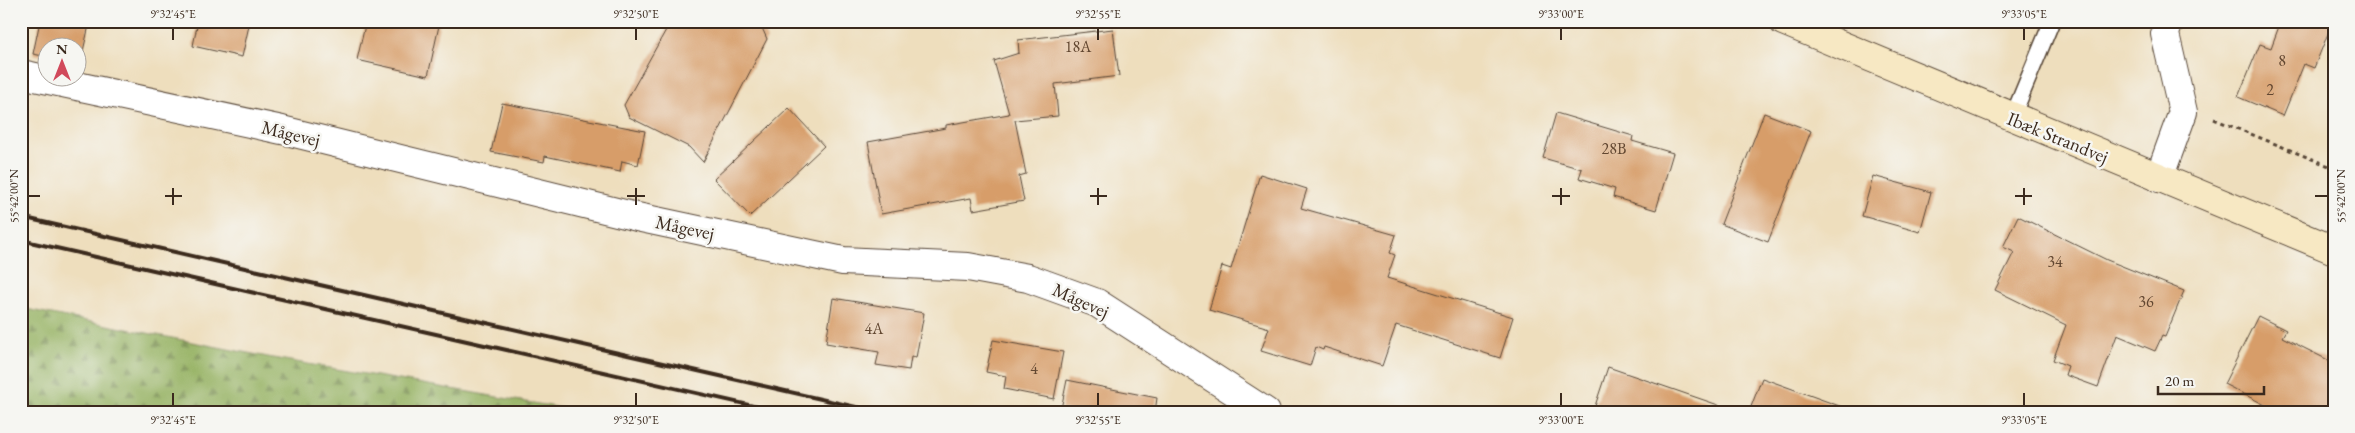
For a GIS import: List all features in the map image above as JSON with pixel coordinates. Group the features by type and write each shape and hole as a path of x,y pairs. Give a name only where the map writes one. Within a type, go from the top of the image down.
{"street":[{"name":"Ibæk Strandvej","path":"1783,21 2012,118 2334,250"},
{"path":"2159,178 2183,112 2165,34 2169,21"},
{"name":"Mågevej","path":"21,74 282,130 637,217 843,261 968,267 1028,278 1098,303 1266,412"}],"lane":[{"path":"2012,118 2052,21"}],"path":[{"path":"2183,112 2210,118 2334,168"}],"green space":[{"path":"21,308 273,358 584,412 21,412"}],"building":[{"path":"40,21 90,21 86,38 38,38 38,55 33,54"},
{"path":"198,21 250,21 242,57 193,46"},
{"path":"366,21 440,21 428,76 357,60"},
{"path":"671,21 759,21 767,39 703,162 689,147 629,117 624,105"},
{"path":"2281,21 2333,21 2314,68 2304,64 2283,116 2238,97 2260,44 2271,48"},
{"path":"1113,29 1119,76 1055,84 1058,116 1015,120 1026,174 1019,176 1024,201 973,210 971,198 881,214 868,142 1009,114 994,61 1019,53 1018,40"},
{"path":"502,103 645,131 638,165 622,161 620,172 545,156 544,162 491,152"},
{"path":"789,108 824,146 750,216 714,179"},
{"path":"1556,113 1633,136 1632,141 1673,153 1656,210 1613,197 1615,189 1579,178 1582,169 1543,158"},
{"path":"1764,113 1811,131 1768,242 1721,224"},
{"path":"1260,174 1307,189 1301,208 1396,235 1390,253 1395,255 1387,278 1513,317 1500,358 1396,325 1382,366 1324,347 1323,350 1316,347 1310,366 1261,351 1269,328 1209,310 1222,266 1231,269"},
{"path":"1873,176 1931,192 1920,232 1862,216"},
{"path":"2018,216 2107,260 2184,291 2165,337 2162,336 2155,351 2117,335 2098,387 2065,375 2068,366 2053,360 2066,325 1995,290 2014,252 2003,247"},
{"path":"833,298 924,313 916,358 911,357 909,370 876,365 879,352 826,343"},
{"path":"2258,316 2286,330 2282,337 2334,363 2334,412 2279,412 2224,384"},
{"path":"993,340 1063,352 1054,399 1004,389 1006,376 986,372"},
{"path":"1608,367 1724,407 1723,412 1593,412"},
{"path":"1762,378 1845,408 1845,412 1749,412"},
{"path":"1067,380 1157,398 1155,412 1077,412 1061,409"}],"railway":[{"path":"21,217 878,412"},
{"path":"21,240 780,412"}]}
